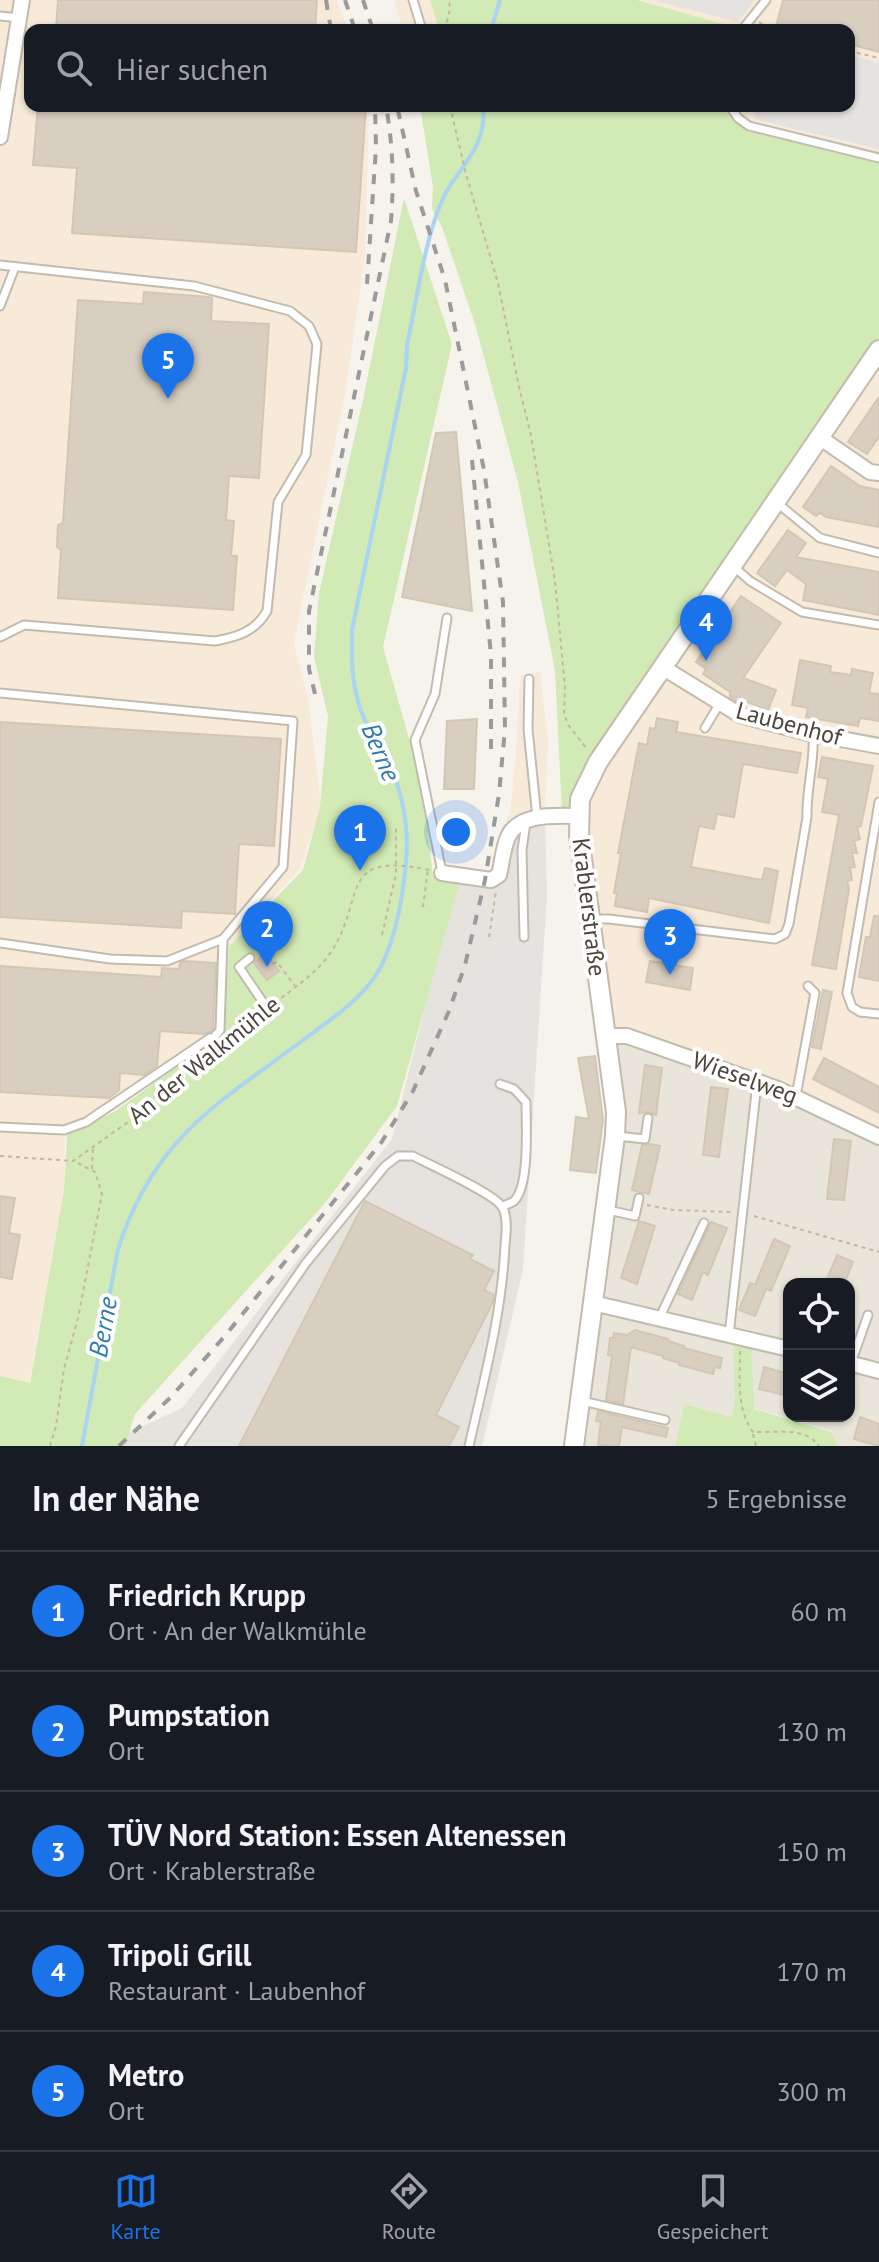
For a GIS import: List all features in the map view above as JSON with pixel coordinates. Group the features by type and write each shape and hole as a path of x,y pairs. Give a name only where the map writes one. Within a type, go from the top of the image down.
{"street":[{"path":"0,137 4,87 22,0"},
{"name":"Krablerstraße","path":"574,1446 616,1112 581,848 580,799 594,768 879,350"},
{"path":"819,437 870,472 879,473"},
{"name":"Laubenhof","path":"662,667 740,715 813,734 879,746"},
{"path":"435,871 491,880 499,875 512,829 531,820 579,816"},
{"name":"Wieselweg","path":"606,1036 627,1036 758,1081 879,1137"},
{"path":"593,1303 783,1346"},
{"path":"855,1364 879,1371"}],"lane":[{"path":"413,0 420,24"},
{"path":"747,24 766,0"},
{"path":"0,16 19,18"},
{"path":"734,112 738,118 788,137 879,158"},
{"path":"788,137 790,127"},
{"path":"0,265 194,286 264,302 290,311 309,326 317,344 306,455 278,502 267,611 261,622 235,637 215,641 24,625 0,637"},
{"path":"1,303 15,267"},
{"path":"776,501 820,538 879,553"},
{"path":"732,565 750,581 802,612 879,625"},
{"path":"435,871 415,740 435,694 447,618"},
{"path":"524,937 522,850 531,820 529,679"},
{"path":"0,693 293,721 283,867 223,939 167,961 110,959 0,943"},
{"path":"705,728 720,703"},
{"path":"591,919 775,939 785,934 807,817 813,734"},
{"path":"879,802 847,993 852,1007 860,1012 879,1014"},
{"path":"0,1127 64,1130 86,1122 212,1037 220,1030 223,939"},
{"path":"250,958 239,967 267,1008"},
{"path":"796,1096 815,993 808,986"},
{"path":"734,1337 742,1211 758,1081"},
{"path":"500,1084 514,1089 526,1102 521,1189 514,1201 502,1207"},
{"path":"615,1136 645,1139 648,1118"},
{"path":"179,1446 306,1263 385,1166 398,1156 413,1156 491,1196 502,1207 506,1225 504,1269 495,1330 469,1446"},
{"path":"606,1210 635,1216 639,1201"},
{"path":"659,1319 704,1223"},
{"path":"855,1350 868,1315"},
{"path":"580,1401 665,1420"}],"path":[{"path":"446,24 449,0"},
{"path":"753,16 763,24"},
{"path":"855,52 879,58"},
{"path":"451,112 498,283 531,435 555,581 565,687 564,715 591,754 594,768"},
{"path":"382,935 396,874 396,828"},
{"path":"396,864 417,867"},
{"name":"An der Walkmühle","path":"73,1161 131,1120 176,1078 320,968 344,927 357,883 374,869 396,864"},
{"path":"423,907 435,871"},
{"path":"489,937 496,893"},
{"path":"273,964 277,962 296,987"},
{"path":"92,1169 94,1147"},
{"path":"0,1156 73,1161 92,1169 99,1178 102,1194 50,1446"},
{"path":"639,1201 673,1210 742,1211 879,1252"},
{"path":"734,1337 743,1419 753,1432 756,1446"},
{"path":"753,1432 807,1434 819,1446"}],"shaded area":[{"path":"0,0 337,0 346,24 24,24 24,112 369,112 365,255 346,389 294,643 309,703 321,807 300,869 228,946 224,1032 115,1110 65,1134 64,1190 29,1383 0,1376"},
{"path":"394,0 430,0 437,24 401,24"},
{"path":"637,0 879,0 879,155 749,124 735,112 855,112 855,24 722,24"},
{"path":"653,0 755,0 738,22"},
{"path":"855,56 879,63 879,149 754,119 755,112 855,112"},
{"path":"879,356 879,1131 774,1080 618,1032 607,1032 582,800"},
{"path":"540,672 548,738 545,813 510,827 506,821 510,813 516,755 520,676"},
{"path":"545,818 547,895 523,1269 482,1446 100,1446 182,1408 392,1139 460,882 491,885 514,832"},
{"path":"510,940 542,943 534,1029 501,1123 513,1133 504,1154 515,1160 507,1180 414,1132 443,1068 483,952 504,959"},
{"path":"607,1032 617,1032 774,1080 879,1131 879,1446 838,1446 832,1431 801,1422 855,1422 855,1278 783,1278 783,1417 736,1403 732,1417 684,1404 675,1446 577,1446 617,1137"}],"green space":[{"path":"430,0 637,0 723,24 437,24"},
{"path":"421,112 733,112 747,127 879,162 879,340 660,660 575,812 562,812 555,671 518,482 475,324 442,227 432,209 433,187"},
{"path":"404,198 452,344 383,647 423,788 433,876 460,882 397,1106 326,1202 135,1414 125,1446 0,1446 0,1376 30,1383 64,1190 67,1134 116,1111 223,1032 229,946 303,870 320,807 328,716 314,657 319,593 363,400"},
{"path":"733,1341 751,1345 754,1409 783,1418 783,1422 798,1422 832,1432 838,1446 675,1446 684,1404 732,1417 735,1402"}],"building":[{"path":"58,0 317,0 315,24 56,24"},
{"path":"783,0 879,0 879,52 855,46 855,24 777,24"},
{"path":"37,112 366,112 356,252 72,233 77,168 33,165"},
{"path":"144,292 212,298 211,321 269,324 259,478 229,476 226,520 234,521 231,556 237,556 233,610 58,598 61,550 57,547 58,525 63,523 78,300 143,304"},
{"path":"879,397 879,437 867,454 848,442"},
{"path":"456,432 472,611 402,597 436,433"},
{"path":"831,466 860,486 879,490 879,527 826,517 820,513 816,516 803,507"},
{"path":"788,530 806,543 796,557 879,572 879,615 803,600 806,584 787,570 775,586 757,573"},
{"path":"741,596 781,623 743,678 776,690 768,710 745,701 739,703 730,697 730,692 703,674 706,669 696,662"},
{"path":"800,660 831,666 830,672 851,675 852,669 873,673 869,693 879,694 879,721 860,718 858,726 806,717 808,708 792,705"},
{"path":"657,718 678,722 676,732 801,753 797,773 743,764 734,817 717,814 714,829 699,826 691,867 762,880 765,868 778,871 769,923 649,898 647,912 615,906 617,893 614,893 621,853 618,853 639,743 647,745 650,728 655,729"},
{"path":"477,719 474,789 444,789 447,721"},
{"path":"0,722 281,739 274,846 239,844 235,914 182,911 181,928 0,917"},
{"path":"822,757 873,766 861,826 857,827 860,839 854,841 857,853 852,853 855,867 850,868 852,880 847,881 849,889 836,969 812,965 839,815 822,812 828,779 818,777"},
{"path":"874,916 879,916 879,981 859,977 866,937 870,937"},
{"path":"265,953 279,971 267,980 254,963"},
{"path":"184,961 216,963 213,1029 210,1032 160,1031 157,1066 144,1075 120,1073 119,1090 109,1098 0,1092 0,966 161,977 162,968 179,969"},
{"path":"650,961 693,968 690,990 646,982"},
{"path":"823,990 832,992 821,1049 812,1047"},
{"path":"595,1056 603,1120 596,1173 570,1170 576,1117 589,1119 578,1058"},
{"path":"824,1058 879,1087 879,1113 813,1079"},
{"path":"645,1065 662,1068 656,1115 639,1113"},
{"path":"711,1087 728,1089 719,1157 703,1155"},
{"path":"834,1139 851,1141 844,1200 827,1199"},
{"path":"642,1145 660,1146 649,1194 632,1190"},
{"path":"0,1196 15,1198 9,1233 20,1235 12,1279 0,1277"},
{"path":"365,1201 473,1255 470,1259 494,1271 484,1290 494,1295 493,1302 436,1415 459,1427 449,1446 239,1446"},
{"path":"639,1221 655,1226 637,1284 621,1278"},
{"path":"711,1222 727,1228 708,1275 703,1272 692,1300 678,1294"},
{"path":"774,1239 790,1246 771,1291 766,1289 755,1316 739,1310 750,1283 755,1285"},
{"path":"837,1255 853,1262 846,1278 827,1278"},
{"path":"635,1330 722,1358 720,1368 715,1367 713,1374 631,1347 623,1404 606,1400 612,1356 608,1355 610,1338 614,1333 627,1335"},
{"path":"764,1367 783,1372 783,1395 759,1389"},
{"path":"598,1411 668,1428 666,1437 622,1427 619,1446 598,1445 601,1422 596,1421"},
{"path":"860,1417 879,1424 879,1446 854,1439"}],"waterway":[{"name":"Berne","path":"493,24 500,0"},
{"name":"Berne","path":"82,1446 118,1249 150,1179 190,1128 215,1106 356,999 379,970 391,941 405,876 406,824 393,774 359,706 353,672 352,630 406,368 407,345 428,243 440,205 478,141 483,112"}],"railway":[{"path":"326,0 330,24"},
{"path":"345,0 353,24"},
{"path":"363,0 371,24"},
{"path":"367,284 376,147 375,112"},
{"path":"315,694 309,669 309,611 391,221 392,164 387,112"},
{"path":"119,1446 170,1398 224,1337 381,1143 413,1091 449,1011 465,965 485,880 499,794 505,729 503,602 484,470 445,280 416,191 398,112"},
{"path":"472,460 491,655 491,759"}],"place":[{"name":"Metro","path":"168,399"},
{"name":"Tripoli Grill","path":"706,661"},
{"name":"Friedrich Krupp","path":"360,871"},
{"name":"Pumpstation","path":"267,967"},
{"name":"TÜV Nord Station: Essen Altenessen","path":"670,975"}]}
